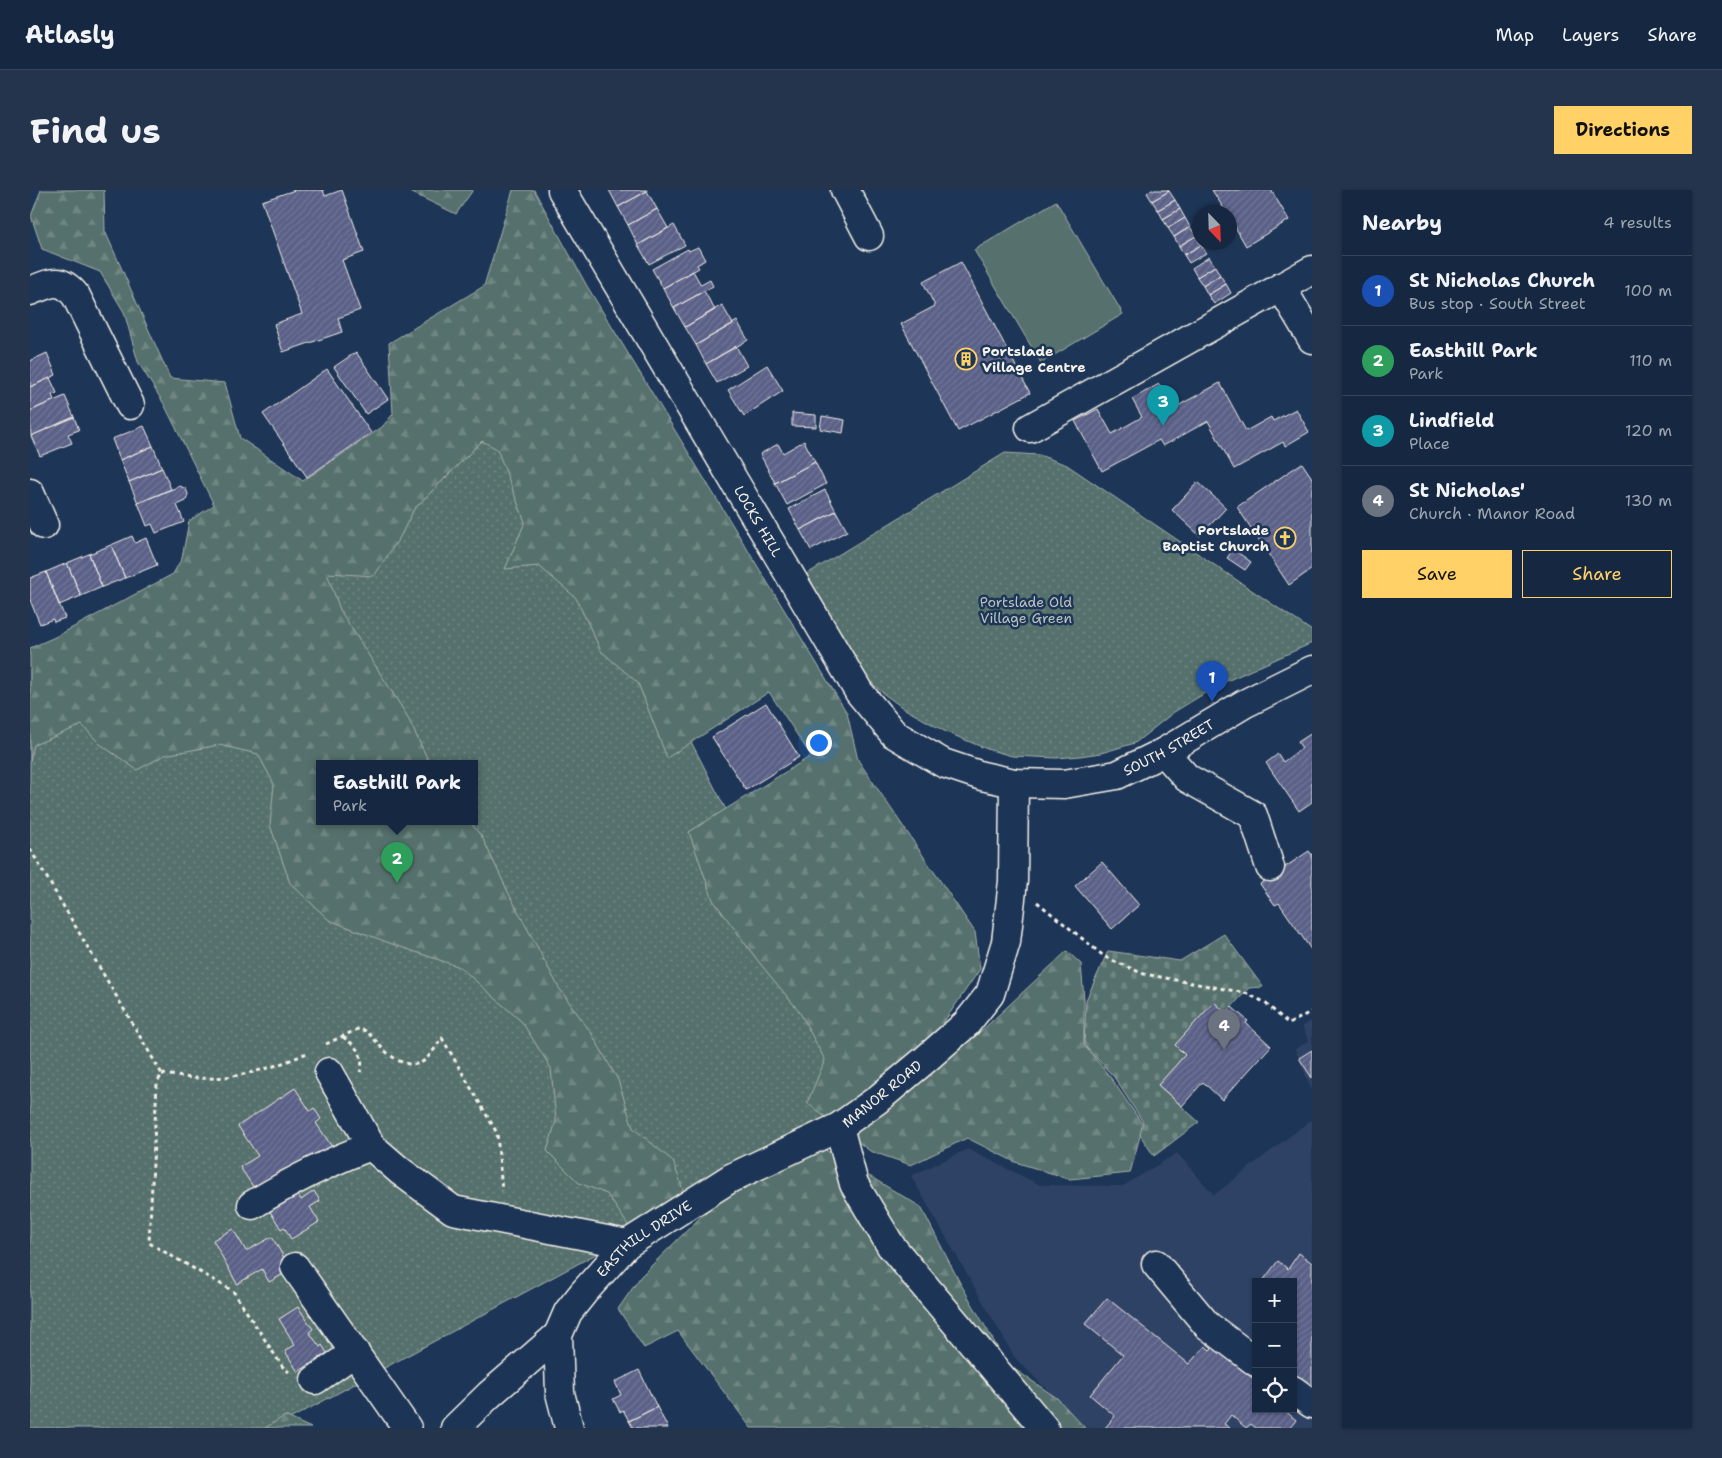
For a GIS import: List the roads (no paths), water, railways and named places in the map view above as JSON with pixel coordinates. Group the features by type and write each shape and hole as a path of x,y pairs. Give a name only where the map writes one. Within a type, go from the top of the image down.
{"street":[{"name":"LOCKS HILL","path":"562,190 859,692 894,734 943,763 982,776 1014,782"},
{"path":"845,190 869,236"},
{"path":"1030,428 1312,270"},
{"path":"30,291 49,283 60,282 69,287 76,296 130,405"},
{"path":"1281,287 1312,339"},
{"path":"30,493 44,525"},
{"name":"SOUTH STREET","path":"1014,782 1064,784 1117,775 1164,752 1244,704 1312,670"},
{"path":"1164,752 1187,778 1253,815 1270,867"},
{"name":"MANOR ROAD","path":"1014,782 1013,881 1006,942 990,994 966,1024 878,1100 839,1127 854,1184 891,1246 1044,1428"},
{"path":"325,1060 371,1146 400,1171 453,1210 627,1244"},
{"name":"EASTHILL DRIVE","path":"569,1428 560,1392 558,1335 568,1312 627,1244 731,1178 839,1127"},
{"path":"252,1205 286,1184 332,1160 371,1146"},
{"path":"1156,1264 1207,1325 1252,1359"},
{"path":"295,1268 407,1428"},
{"path":"455,1428 488,1395 558,1335"},
{"path":"315,1380 355,1352"},
{"path":"1297,1393 1312,1404"}],"place":[{"name":"Portslade Village Centre","path":"966,359"},
{"name":"Lindfield","path":"1163,426"},
{"name":"Portslade Baptist Church","path":"1285,538"},
{"name":"St Nicholas Church","path":"1212,702"},
{"name":"Easthill Park","path":"397,883"},
{"name":"St Nicholas'","path":"1224,1050"}],"park label":[{"name":"Portslade Old Village Green","path":"1026,610"}]}
